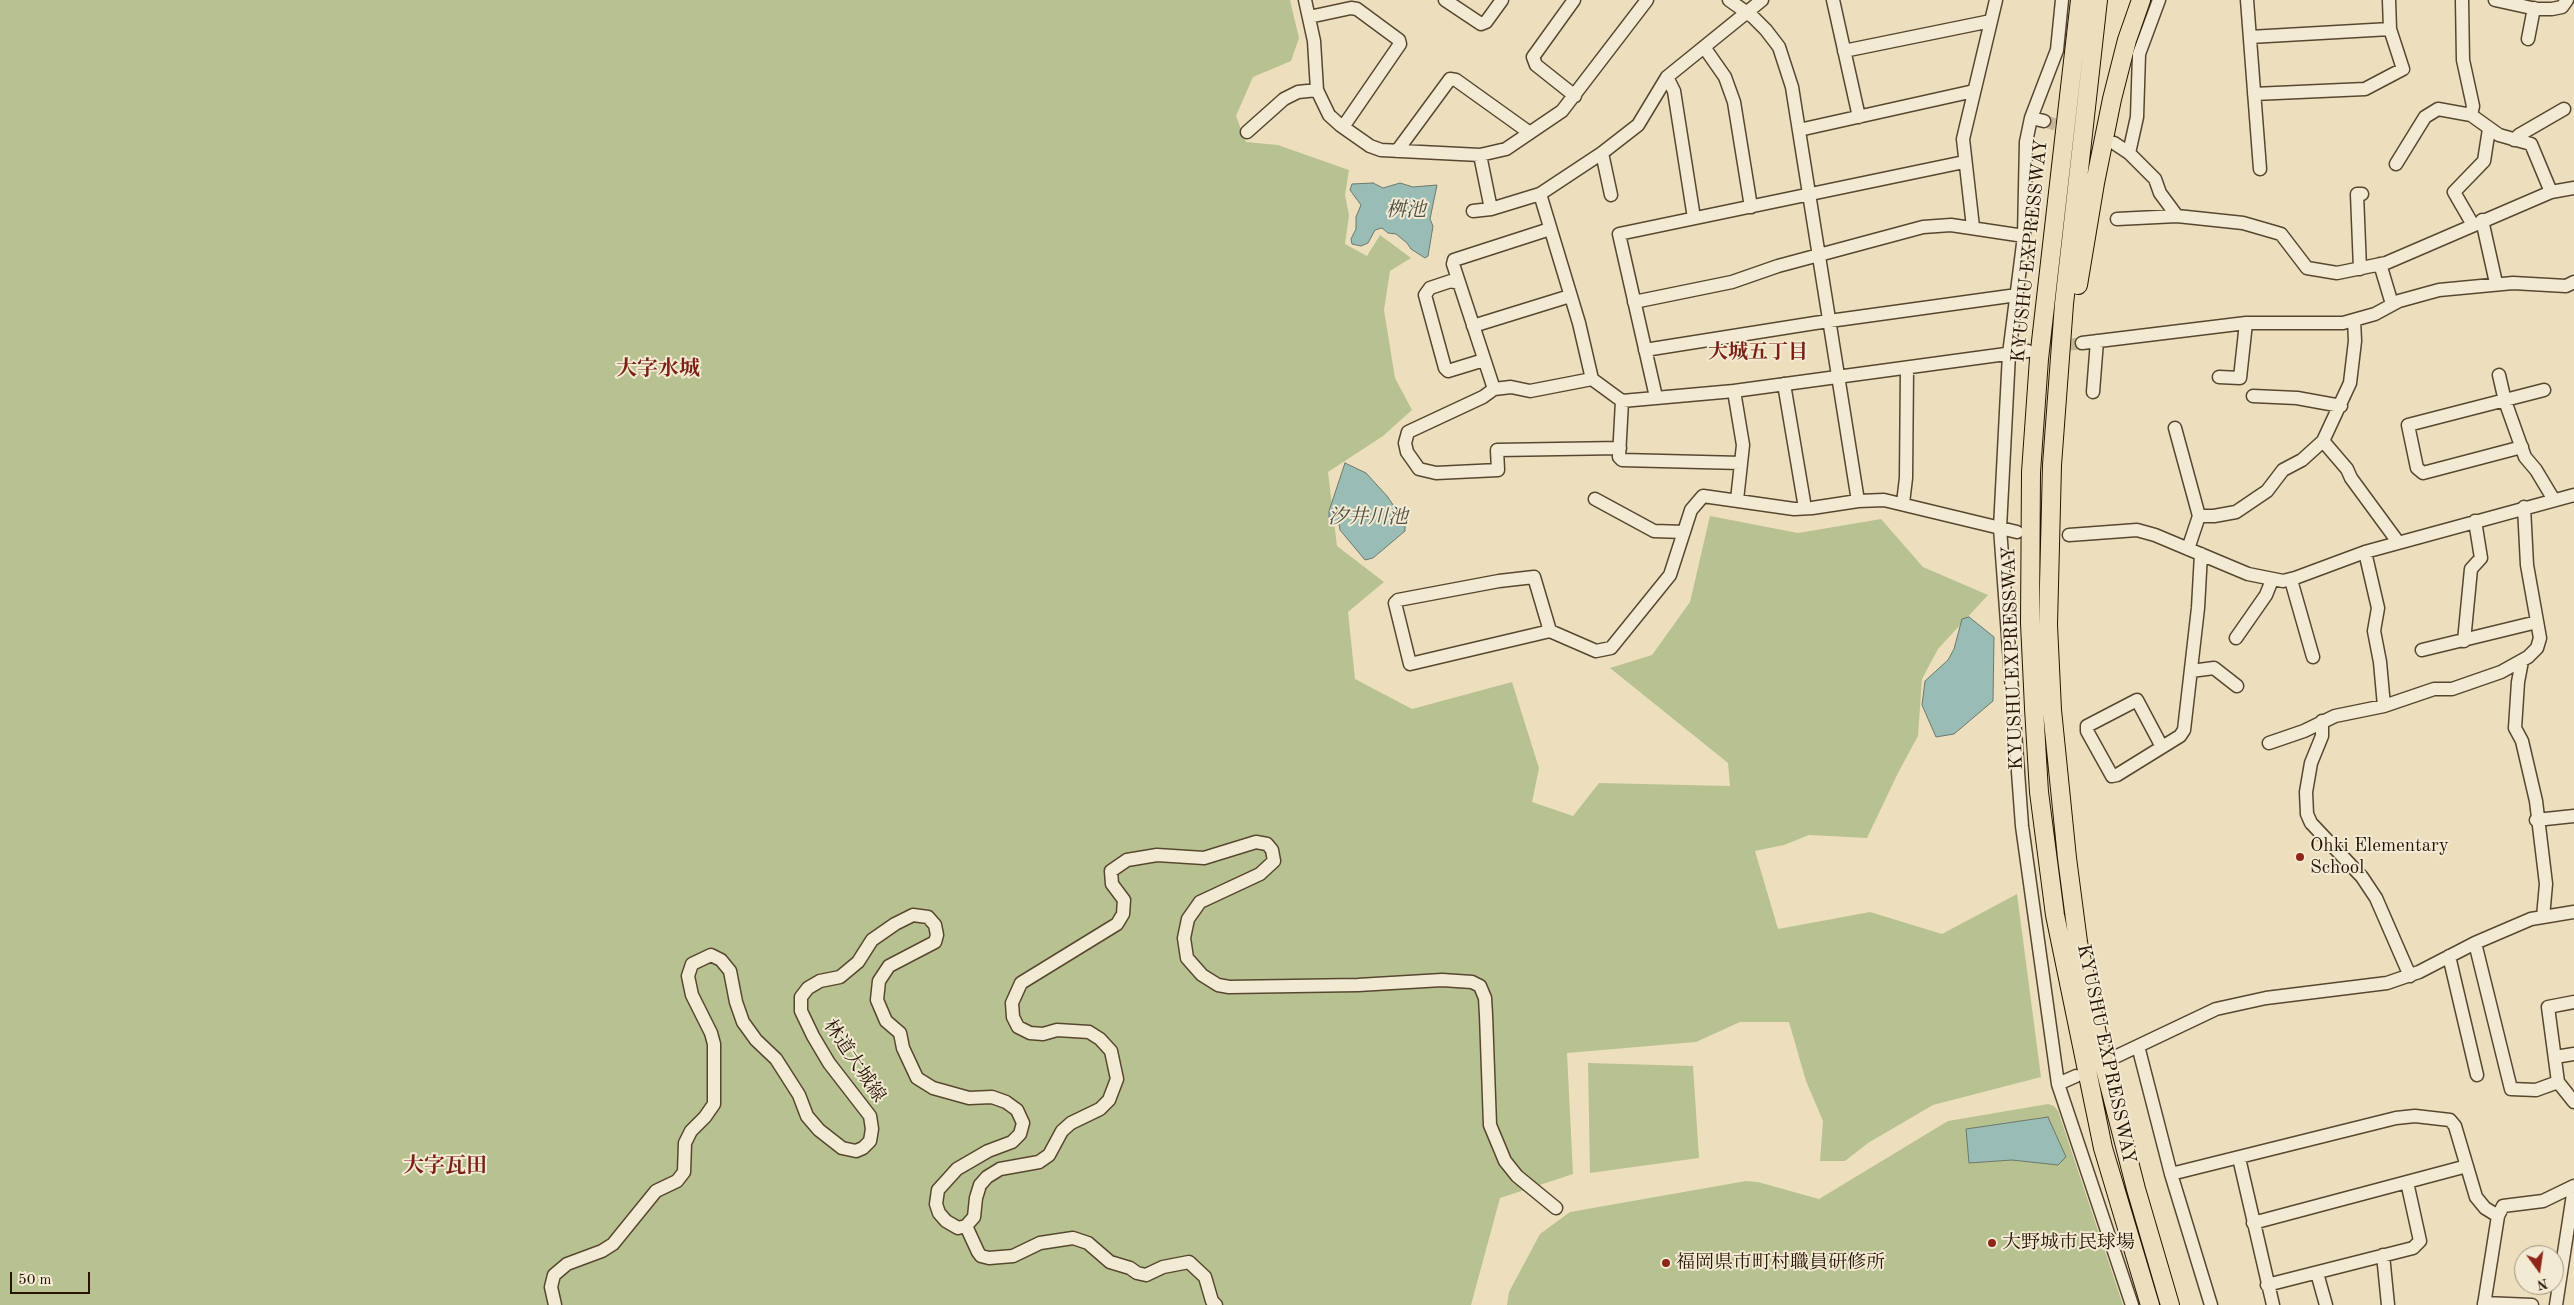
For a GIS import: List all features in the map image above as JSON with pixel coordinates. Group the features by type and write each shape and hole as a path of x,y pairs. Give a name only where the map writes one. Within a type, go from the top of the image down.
{"highway":[{"name":"KYUSHU EXPRESSWAY","path":"2078,0 2039,359 2031,472 2030,613 2034,718 2040,801 2059,934 2103,1148 2150,1305"},
{"name":"KYUSHU EXPRESSWAY","path":"2098,0 2057,384 2049,545 2048,625 2052,710 2067,858 2078,942 2103,1063 2136,1188 2170,1305"},
{"path":"2048,625 2053,578 2056,467 2060,418 2085,239 2112,99 2127,40 2141,0"}],"street":[{"path":"1305,0 1314,41 1317,90 1329,115 1370,146 1397,152 1480,155 1506,149 1562,111 1647,0"},
{"path":"1444,0 1481,24 1486,22 1502,0"},
{"path":"1574,0 1533,56 1536,65 1575,96"},
{"path":"1729,0 1748,13 1766,30 1778,47 1792,87 1858,500"},
{"path":"1472,211 1491,209 1540,194 1602,153 1638,125 1667,77 1762,0"},
{"path":"1833,0 1858,117"},
{"path":"1973,228 1964,162 1963,139 1996,0"},
{"path":"2062,0 2057,50 2031,118 2026,142 2024,236 2009,354 2000,528 2022,826 2058,1084 2132,1305"},
{"path":"2130,153 2137,116 2139,54 2159,0"},
{"path":"2247,0 2260,169"},
{"path":"2254,94 2365,89 2403,69 2390,29 2389,0"},
{"path":"2462,0 2463,60 2473,106 2471,115"},
{"path":"2495,0 2534,8 2552,9 2562,7 2568,0"},
{"path":"1309,17 1352,8 1357,9 1399,40 1400,44 1343,127"},
{"path":"2528,39 2534,8"},
{"path":"1844,51 1991,21"},
{"path":"2250,37 2390,29"},
{"path":"1704,47 1725,77 1734,102 1751,207"},
{"path":"1667,77 1674,91 1694,218"},
{"path":"1397,152 1450,79 1456,80 1530,134"},
{"path":"1247,132 1284,99 1298,92 1317,90"},
{"path":"1799,130 1974,91"},
{"path":"2396,164 2430,112 2438,109 2471,115 2489,129 2514,140 2531,144 2551,192"},
{"path":"2514,140 2518,135 2564,109"},
{"path":"2031,118 2044,121"},
{"path":"2489,129 2484,161 2454,192 2477,222 2496,283"},
{"path":"2114,143 2130,153 2155,180 2160,193 2177,216"},
{"path":"1602,153 1611,195"},
{"path":"1480,155 1491,209"},
{"path":"1656,397 1619,234 1964,162"},
{"path":"2116,219 2177,216 2243,223 2281,234 2293,247 2302,264 2314,270 2337,273 2380,264 2551,192 2574,188"},
{"path":"1540,194 1592,379 1622,401 1636,402 1656,397 1784,384 2028,351"},
{"path":"2360,269 2357,194 2362,194"},
{"path":"1634,302 1724,284 1819,255 1923,227 1951,225 2024,236"},
{"path":"1494,389 1458,283 1453,264 1454,260 1550,229"},
{"path":"2380,264 2392,304"},
{"path":"1458,283 1451,281 1430,288 1425,295 1445,368 1448,371 1484,360"},
{"path":"2082,343 2246,323 2324,324 2354,320 2375,314 2392,304 2438,290 2496,283 2566,286 2574,282"},
{"path":"1645,350 2018,295"},
{"path":"1474,326 1570,296"},
{"path":"2199,516 2214,516 2236,512 2267,491 2284,470 2302,460 2324,441 2353,373 2354,320"},
{"path":"2219,377 2240,378 2246,323"},
{"path":"2093,392 2097,341"},
{"path":"1903,503 1906,478 1907,368"},
{"path":"2499,375 2505,401 2525,457 2536,470 2554,500"},
{"path":"1592,379 1530,391 1511,387 1494,389 1483,397 1408,432 1405,443 1407,452 1418,469 1436,472 1498,470 1497,450 1620,448"},
{"path":"1784,384 1805,508"},
{"path":"1734,390 1743,445 1737,500"},
{"path":"2522,447 2423,473 2417,468 2408,425 2544,390"},
{"path":"2253,396 2297,398 2340,406"},
{"path":"1622,401 1620,448 1622,460 1741,463"},
{"path":"2175,428 2199,516 2188,549"},
{"path":"2324,441 2347,469 2351,478 2398,542"},
{"path":"2069,535 2137,530 2248,574 2272,580 2291,580 2365,552 2398,542 2574,495"},
{"path":"1550,631 1534,577 1499,581 1398,600 1395,603 1410,664 1550,631 1596,651 1611,648 1670,576 1691,510 1703,496 1805,508 1858,500 1884,500 1903,503 2017,532"},
{"path":"1596,499 1654,531 1684,532"},
{"path":"2269,742 2304,731 2322,721 2352,711 2384,706 2434,689 2452,689 2501,672 2522,661 2540,644 2527,566 2524,507"},
{"path":"2464,641 2471,569 2481,558 2475,521"},
{"path":"2365,552 2378,608 2374,630 2384,706"},
{"path":"2162,747 2137,700 2087,726 2087,731 2112,776 2162,747 2180,736 2184,730 2198,608 2201,554"},
{"path":"2236,638 2266,595 2272,580"},
{"path":"2291,580 2313,657"},
{"path":"2422,650 2537,622"},
{"path":"2522,661 2518,682 2516,728 2522,741 2536,801 2536,820 2546,884 2543,917"},
{"path":"2191,671 2214,668 2238,686"},
{"path":"2322,721 2322,736 2311,763 2306,792 2307,814 2311,823 2362,877 2376,898 2410,976"},
{"path":"2536,820 2574,816"},
{"path":"1216,1305 1212,1301 1204,1277 1189,1262 1163,1267 1146,1275 1110,1262 1088,1243 1074,1238 1040,1243 1014,1256 989,1258 981,1256 978,1252 966,1226 974,1217 976,1198 980,1185 987,1177 1000,1169 1039,1162 1049,1155 1062,1130 1071,1123 1100,1109 1109,1100 1117,1079 1111,1051 1100,1038 1088,1032 1073,1029 1057,1030 1043,1034 1030,1033 1018,1027 1012,1003 1021,983 1033,974 1105,934 1117,924 1123,914 1124,900 1112,884 1111,871 1127,860 1158,855 1204,858 1256,842 1267,844 1272,850 1274,860 1260,874 1200,902 1188,919 1184,938 1187,958 1202,975 1218,985 1257,987 1307,984 1358,985 1442,980 1472,982 1480,986 1485,998 1490,1125 1505,1162 1517,1176 1556,1208"},
{"path":"2117,1056 2196,1018 2238,1003 2387,982 2410,976 2474,943 2531,919 2574,912"},
{"name":"林道大城線","path":"555,1305 551,1287 554,1275 567,1264 602,1251 612,1244 656,1191 677,1181 684,1172 685,1143 691,1130 705,1118 714,1104 714,1044 692,995 688,976 692,964 710,955 721,960 730,972 736,1002 743,1022 756,1040 776,1059 799,1095 807,1116 819,1130 842,1148 856,1151 870,1142 872,1129 870,1116 830,1063 813,1036 801,1011 801,997 808,988 820,981 840,977 858,962 872,940 895,924 913,915 928,917 935,925 937,935 935,942 889,966 879,981 877,1000 886,1021 900,1033 904,1048 917,1078 933,1088 969,1098 992,1097 1006,1102 1016,1110 1023,1123 1020,1134 1012,1142 988,1151 957,1169 938,1190 936,1204 939,1213 946,1221 958,1228 966,1226"},
{"path":"2474,943 2510,1089 2536,1090 2558,1082"},
{"path":"2449,956 2477,1075"},
{"path":"2574,1002 2548,1007 2558,1082 2574,1102"},
{"path":"2138,1046 2171,1174 2211,1305"},
{"path":"2555,1057 2574,1054"},
{"path":"2058,1084 2076,1076"},
{"path":"2171,1174 2396,1118 2415,1116 2450,1120 2456,1126 2476,1197 2485,1208 2498,1216"},
{"path":"2239,1158 2273,1305"},
{"path":"2253,1223 2467,1166"},
{"path":"2267,1285 2414,1248 2420,1241 2407,1182"},
{"path":"2532,1305 2484,1304 2498,1216 2502,1206 2543,1201 2574,1187"},
{"path":"2556,1305 2574,1187"},
{"path":"2383,1255 2388,1305"},
{"path":"2317,1272 2326,1305"}],"green space":[{"path":"0,0 1290,0 1299,38 1291,61 1253,77 1236,116 1246,142 1278,145 1349,170 1345,195 1349,215 1345,244 1367,256 1380,235 1411,258 1390,271 1384,310 1395,378 1412,410 1383,436 1328,472 1337,546 1384,582 1348,612 1355,679 1412,709 1512,682 1539,768 1532,802 1573,816 1599,783 1730,786 1728,763 1610,668 1652,655 1690,602 1710,516 1798,533 1881,519 1923,567 1988,595 1938,649 1922,679 1918,736 1867,838 1809,835 1784,845 1755,851 1778,929 1870,912 1942,934 2017,894 2041,1077 1933,1105 1868,1143 1845,1161 1820,1161 1823,1121 1806,1081 1789,1022 1740,1022 1696,1042 1567,1053 1573,1174 1500,1198 1471,1305 0,1305"},
{"path":"1588,1063 1693,1066 1699,1158 1590,1173"},
{"path":"2048,1104 2054,1106 2058,1111 2123,1305 1507,1305 1509,1292 1540,1234 1570,1212 1746,1181 1758,1182 1819,1199 1948,1121"}],"water":[{"name":"桝池","path":"1373,183 1383,188 1400,183 1413,187 1437,185 1430,219 1433,226 1428,256 1425,258 1411,249 1396,234 1388,233 1382,228 1375,230 1368,243 1361,246 1352,244 1351,239 1356,229 1356,217 1361,205 1350,190 1352,184"},
{"name":"汐井川池","path":"1345,463 1366,473 1387,496 1405,522 1405,531 1373,558 1365,560 1340,530 1339,524 1329,520 1329,511"},
{"path":"1969,617 1994,637 1993,701 1954,734 1936,737 1922,705 1925,681 1948,660 1954,649 1962,619"},
{"path":"2048,1117 2066,1157 2058,1165 2012,1160 1969,1163 1966,1129"}],"tunnel":[{"path":"2044,121 2111,142"},
{"path":"2033,350 2082,343"}],"place":[{"name":"Ohki Elementary School","path":"2300,857"},
{"name":"大野城市民球場","path":"1992,1243"},
{"name":"福岡県市町村職員研修所","path":"1666,1263"}],"district":[{"name":"大城五丁目","path":"1758,353"},
{"name":"大字水城","path":"658,369"},
{"name":"大字瓦田","path":"445,1166"}]}
